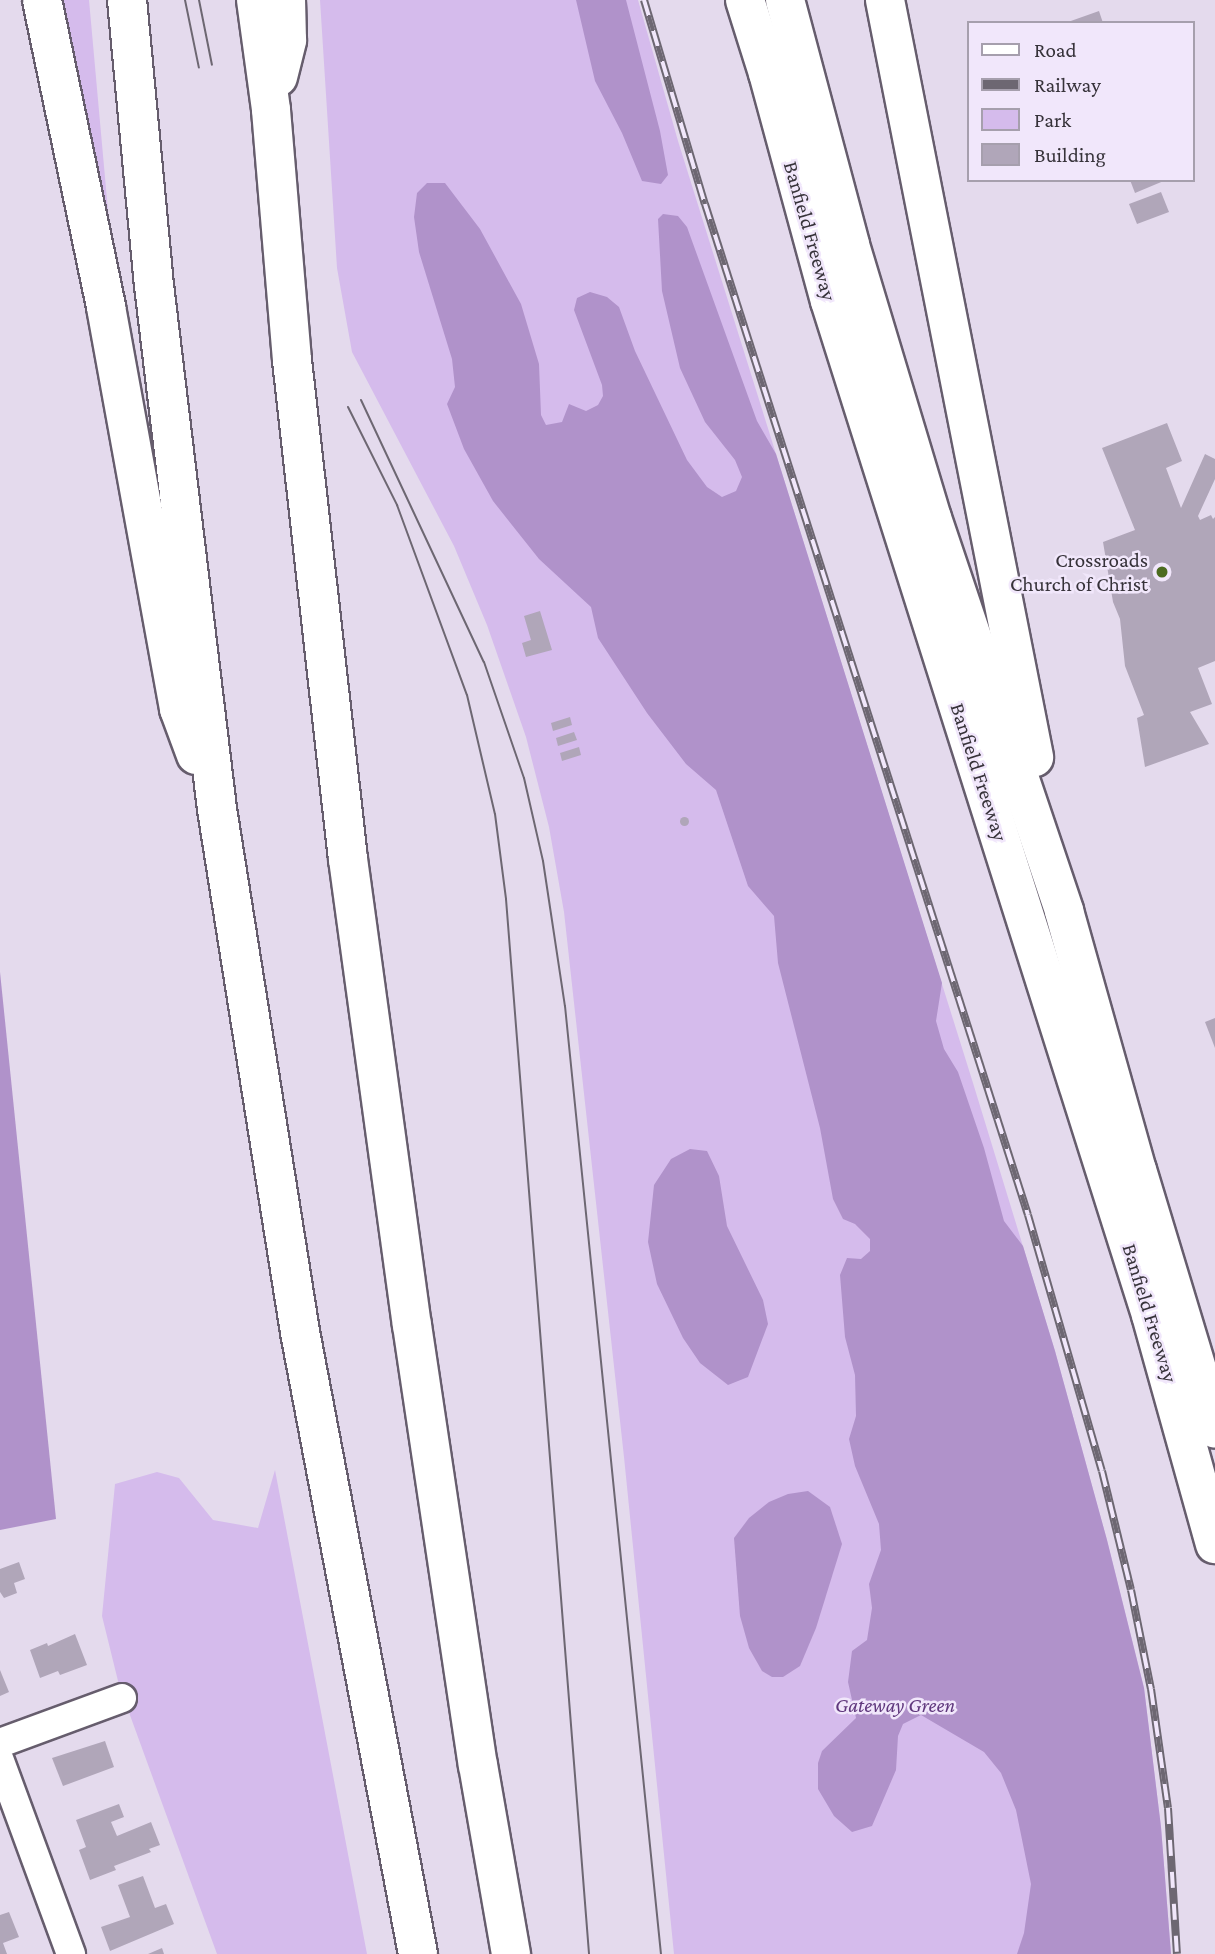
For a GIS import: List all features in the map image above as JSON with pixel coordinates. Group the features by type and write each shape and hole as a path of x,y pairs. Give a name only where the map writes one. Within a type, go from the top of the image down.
{"highway":[{"path":"43,0 106,307 179,709 217,809"},
{"path":"127,0 153,277 217,809 300,1332 418,1954"},
{"path":"256,0 271,110 294,373 350,873 416,1352 478,1765 511,1954"},
{"path":"271,110 287,40 286,0"},
{"name":"Banfield Freeway","path":"745,0 768,73 830,301 1151,1315 1215,1544"},
{"name":"Banfield Freeway","path":"785,0 850,245 932,518 1065,911 1137,1170 1215,1429"},
{"path":"885,0 1065,911"}],"street":[{"path":"0,1743 122,1698"},
{"path":"0,1761 71,1954"}],"green space":[{"path":"63,0 89,0 111,244"},
{"name":"Gateway Green","path":"320,0 638,0 678,141 1055,1351 1107,1540 1144,1688 1161,1827 1171,1954 674,1954 624,1457 564,912 549,827 526,737 487,625 454,546 352,352 337,268"},
{"path":"576,0 626,0 660,131 668,175 661,184 642,181 622,133 595,81"},
{"path":"427,183 445,183 480,229 521,304 539,364 541,415 546,425 562,422 569,404 586,411 598,405 603,396 602,385 574,310 577,298 590,292 607,297 619,307 635,351 687,460 707,487 722,497 736,491 742,477 735,460 705,422 680,368 662,291 658,219 663,214 678,216 687,227 757,421 776,454 942,983 936,1021 944,1049 958,1072 984,1148 1004,1221 1023,1246 1055,1351 1144,1688 1161,1827 1171,1954 1017,1954 1024,1933 1031,1884 1016,1810 1001,1773 984,1752 921,1715 903,1724 898,1736 896,1770 872,1826 852,1832 834,1816 818,1789 818,1763 822,1751 856,1718 848,1682 852,1651 867,1640 872,1608 869,1584 881,1550 879,1524 855,1466 849,1439 856,1416 855,1375 845,1337 840,1275 847,1258 861,1259 870,1251 870,1239 855,1224 843,1219 833,1199 820,1128 778,963 774,916 748,886 716,790 686,764 647,713 598,638 591,607 539,559 493,501 464,449 447,404 455,387 452,359 419,252 414,217 417,193"},
{"path":"0,972 56,1519 0,1530"},
{"path":"690,1149 707,1151 719,1176 727,1226 763,1300 768,1324 748,1377 728,1385 700,1363 683,1338 657,1284 648,1242 654,1185 671,1159"},
{"path":"275,1470 367,1954 217,1954 119,1685 102,1616 115,1484 157,1472 179,1478 213,1520 258,1528"},
{"path":"808,1491 830,1507 842,1544 816,1628 800,1666 783,1677 772,1677 762,1671 749,1648 740,1616 734,1538 749,1518 769,1502 788,1494"}],"building":[{"path":"1099,11 1102,21 1071,21"},
{"path":"1131,182 1161,182 1135,193"},
{"path":"1161,192 1169,212 1137,224 1129,204"},
{"name":"Crossroads Church of Christ","path":"1167,423 1182,461 1166,468 1181,508 1205,454 1215,459 1215,479 1198,516 1200,520 1211,515 1213,519 1215,517 1215,661 1198,668 1212,704 1190,712 1209,744 1145,767 1137,718 1144,715 1125,666 1120,619 1113,602 1103,542 1135,530 1102,448"},
{"path":"540,611 552,650 526,657 522,643 531,640 524,616"},
{"path":"570,717 572,725 553,731 551,723"},
{"path":"574,732 577,740 558,746 556,738"},
{"path":"579,747 581,755 562,761 560,753"},
{"path":"684,817 688,821 684,825 680,821"},
{"path":"1215,1018 1215,1048 1205,1022"},
{"path":"19,1562 25,1579 14,1583 17,1593 4,1598 0,1592 0,1569"},
{"path":"75,1634 87,1665 60,1675 58,1671 40,1678 30,1650 47,1643 48,1646"},
{"path":"0,1670 9,1692 0,1696"},
{"path":"105,1741 114,1767 63,1786 52,1758"},
{"path":"119,1804 124,1817 111,1822 117,1836 151,1822 160,1845 149,1849 151,1852 114,1866 116,1870 90,1880 79,1850 86,1847 76,1820"},
{"path":"143,1876 155,1908 166,1904 174,1924 110,1951 101,1927 130,1917 118,1885"},
{"path":"9,1912 19,1937 3,1943 7,1954 0,1954 0,1915"},
{"path":"162,1948 164,1954 148,1954"}],"tram line":[{"path":"185,0 199,68"},
{"path":"199,0 212,65"},
{"path":"361,400 484,662 524,778 543,861 565,1006 661,1954"},
{"path":"348,407 397,505 467,695 495,814 506,899 589,1954"}],"railway":[{"path":"644,0 705,204 1028,1215 1102,1471 1131,1590 1151,1689 1168,1808 1177,1954"}],"place":[{"name":"Crossroads Church of Christ","path":"1162,572"}]}
